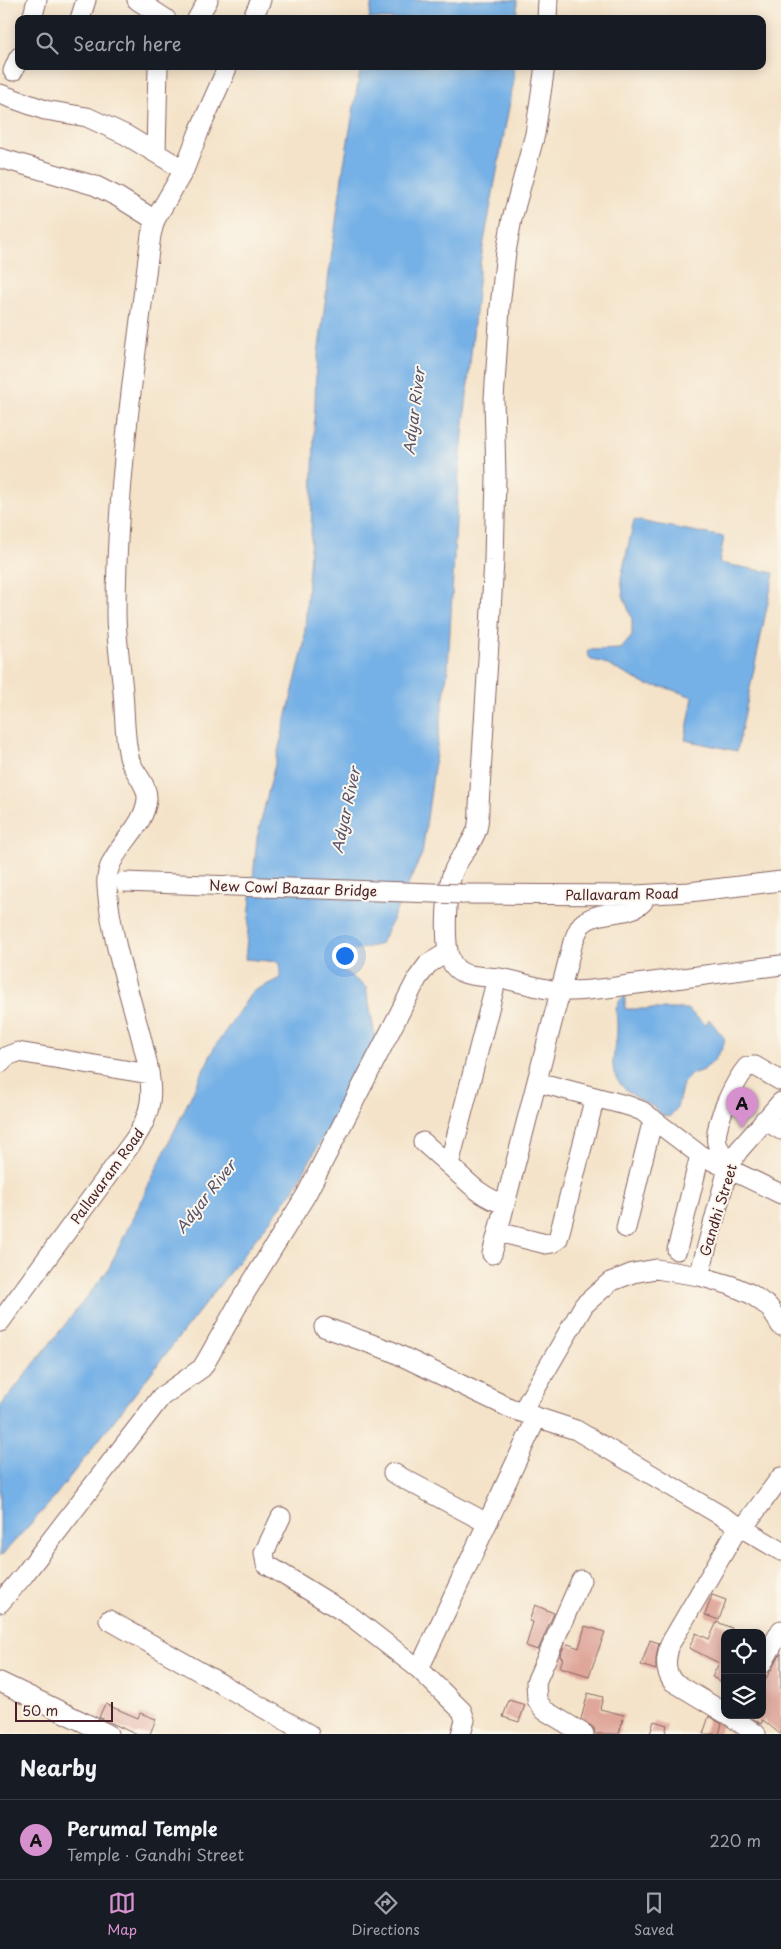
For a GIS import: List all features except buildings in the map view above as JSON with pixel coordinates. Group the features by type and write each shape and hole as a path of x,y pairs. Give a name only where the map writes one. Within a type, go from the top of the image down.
{"street":[{"path":"33,15 37,0"},
{"path":"81,15 86,0"},
{"path":"137,0 162,13"},
{"path":"199,15 208,0"},
{"path":"254,15 261,0"},
{"path":"547,15 548,0"},
{"path":"156,153 158,70"},
{"path":"115,882 109,867 139,822 147,797 144,786 129,761 125,740 124,695 116,614 121,484 132,377 151,235 155,220 184,170 200,128 226,70"},
{"path":"544,70 535,134 512,220 506,252 500,307 494,399 496,476 494,561 478,827 472,842 452,874 446,936 448,952 453,966 469,976 497,978 560,991 593,990 781,965"},
{"path":"0,94 45,110 87,117 126,135 184,170"},
{"path":"0,158 96,186 155,220"},
{"name":"Pallavaram Road","path":"462,894 643,895 689,892 781,881"},
{"name":"New Cowl Bazaar Bridge","path":"115,882 462,894"},
{"name":"Pallavaram Road","path":"0,1322 121,1159 144,1125 150,1103 149,1074 132,1000 109,917 115,882"},
{"path":"492,1254 573,942 581,925 595,916 636,908 643,902 643,895"},
{"path":"0,1603 24,1575 161,1396 202,1368 240,1301 306,1195 417,979 428,964 448,952"},
{"path":"449,1165 497,978"},
{"path":"0,1063 8,1056 18,1052 149,1074"},
{"path":"730,1165 720,1151 717,1142 718,1128 725,1108 743,1072 747,1067 755,1066 781,1081"},
{"path":"537,1082 642,1111 700,1155 730,1165 781,1194"},
{"path":"498,1232 546,1244 552,1243 558,1238 595,1097"},
{"name":"Gandhi Street","path":"699,1276 730,1165 764,1120 781,1102"},
{"path":"626,1228 653,1119"},
{"path":"764,1120 781,1130"},
{"path":"423,1142 482,1195 493,1201 505,1204"},
{"path":"677,1250 700,1155"},
{"path":"419,1669 487,1523 530,1414 584,1305 610,1282 633,1273 656,1269 699,1276 730,1285 751,1294 768,1307 781,1326"},
{"path":"324,1327 391,1351 504,1405 576,1430 781,1551"},
{"path":"394,1473 487,1523"},
{"path":"721,1710 672,1681 667,1672 666,1660 670,1644 741,1527 781,1477"},
{"path":"281,1517 264,1552 266,1564 352,1618 419,1669 462,1711 465,1720 461,1734"},
{"path":"581,1580 536,1682 537,1700 544,1710 584,1734"},
{"path":"109,1620 284,1728 309,1734"},
{"path":"766,1657 781,1630"},
{"path":"2,1687 108,1734"},
{"path":"735,1719 756,1734"}],"water":[{"path":"372,0 517,0 517,15 370,15"},
{"name":"Adyar River","path":"360,70 514,70 514,80 480,263 458,485 448,668 422,854 381,944 341,954 344,971 366,987 376,1041 293,1191 48,1505 0,1557 0,1407 108,1270 214,1048 252,992 280,978 280,962 245,959 257,838 304,645 311,536 316,370 343,170"},
{"path":"634,520 724,537 719,563 774,573 737,751 685,740 693,697 667,688 647,685 602,662 591,660 587,653 589,650 621,649 632,636 632,619 623,595 621,578"},
{"path":"625,995 625,1009 687,1009 706,1025 709,1019 725,1039 723,1047 713,1062 703,1070 692,1074 683,1083 677,1108 669,1117 663,1115 624,1088 619,1083 613,1069 617,1034 616,1011 618,1003"}],"place":[{"name":"Perumal Temple","path":"742,1128"}]}
